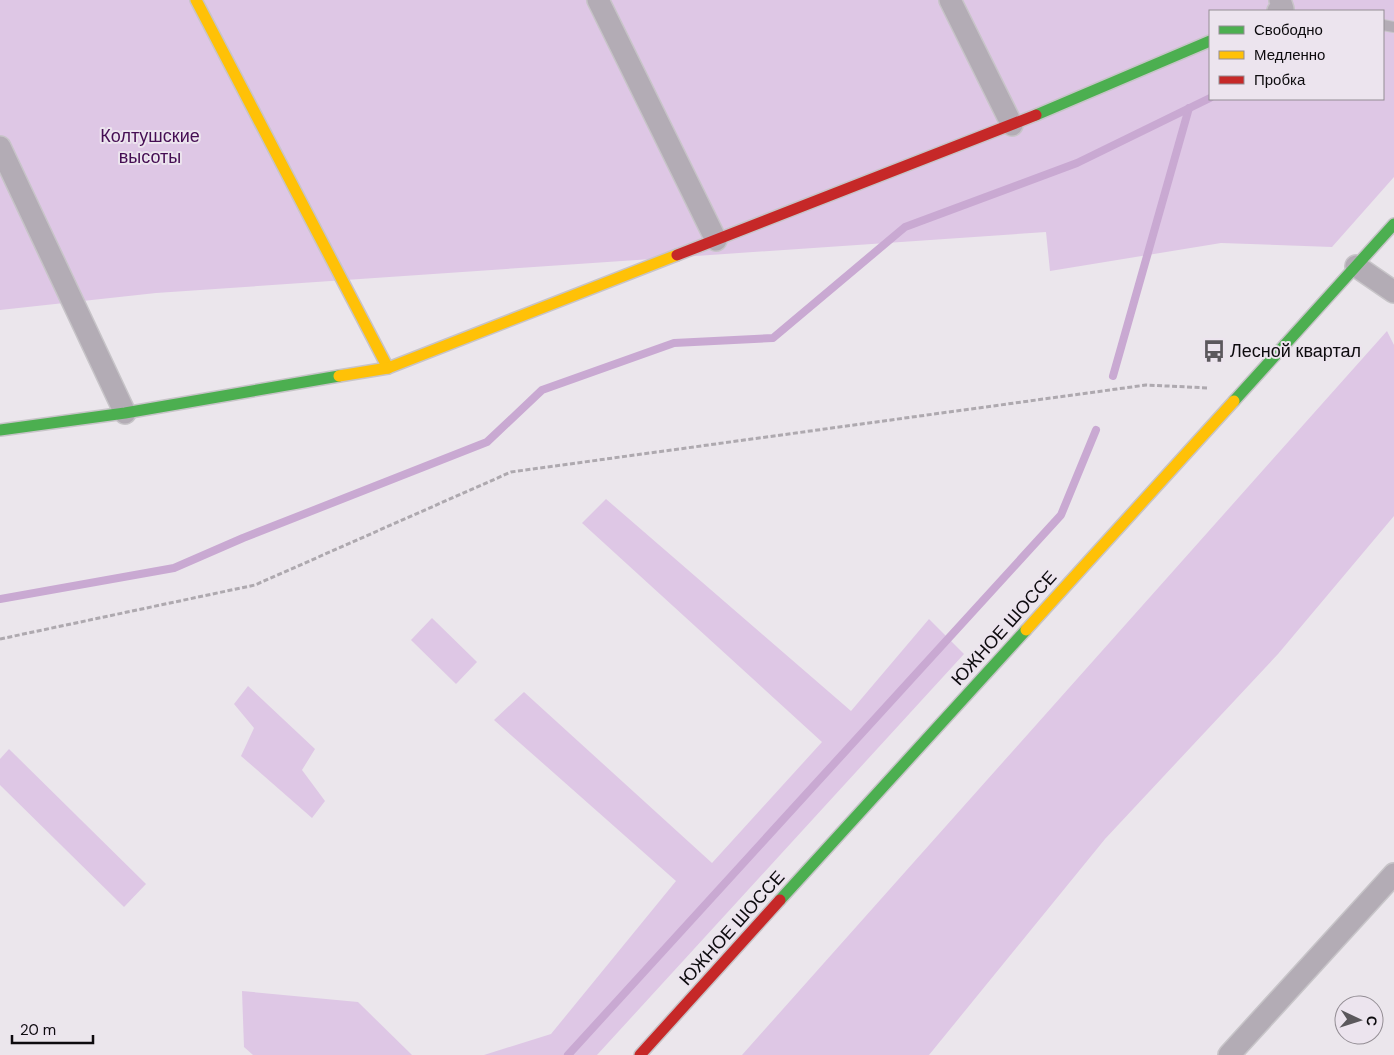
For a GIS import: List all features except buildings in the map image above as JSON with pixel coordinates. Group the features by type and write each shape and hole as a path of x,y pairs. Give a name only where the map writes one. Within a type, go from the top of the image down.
{"street":[{"path":"196,0 388,368"},
{"path":"598,0 716,240"},
{"path":"950,0 1012,126"},
{"path":"0,430 125,413 388,368 1012,126 1209,40"},
{"path":"0,147 125,413"},
{"name":"ЮЖНОЕ ШОССЕ","path":"640,1055 1394,224"},
{"path":"1356,266 1394,292"},
{"path":"1229,1055 1394,874"}],"path":[{"path":"0,639 255,585 511,472 1146,385 1244,389"}],"green space":[{"name":"Колтушские высоты","path":"0,0 1394,0 1394,177 1332,247 1221,243 1050,271 1046,232 156,293 0,310"},
{"path":"1387,331 1394,345 1394,516 1278,654 1105,839 929,1055 742,1055"},
{"path":"606,499 851,711 929,619 964,654 597,1055 484,1055 551,1034 676,881 494,720 524,692 712,863 822,742 582,523"},
{"path":"432,618 477,662 456,684 411,640"},
{"path":"248,686 315,749 302,770 325,801 312,818 241,756 254,728 234,704"},
{"path":"9,749 146,884 124,907 0,785 0,759"},
{"path":"242,991 358,1002 412,1055 253,1055 244,1047"}],"waterway":[{"path":"0,599 174,568 243,538 487,442 542,390 674,343 773,338 905,227 1077,163 1209,98"},
{"path":"1113,376 1189,108"},
{"path":"568,1055 1061,515 1096,430"}],"traffic: fast":[{"path":"1036,115 1209,41"},
{"path":"1234,401 1394,224"},
{"path":"0,430 125,413 339,376"},
{"path":"780,900 1026,630"}],"traffic: slow":[{"path":"196,0 388,368"},
{"path":"339,376 388,368 677,255"},
{"path":"1026,630 1234,401"}],"traffic: jam":[{"path":"677,255 1036,115"},
{"path":"640,1055 780,900"}],"place":[{"name":"Лесной квартал","path":"1214,351"}]}
